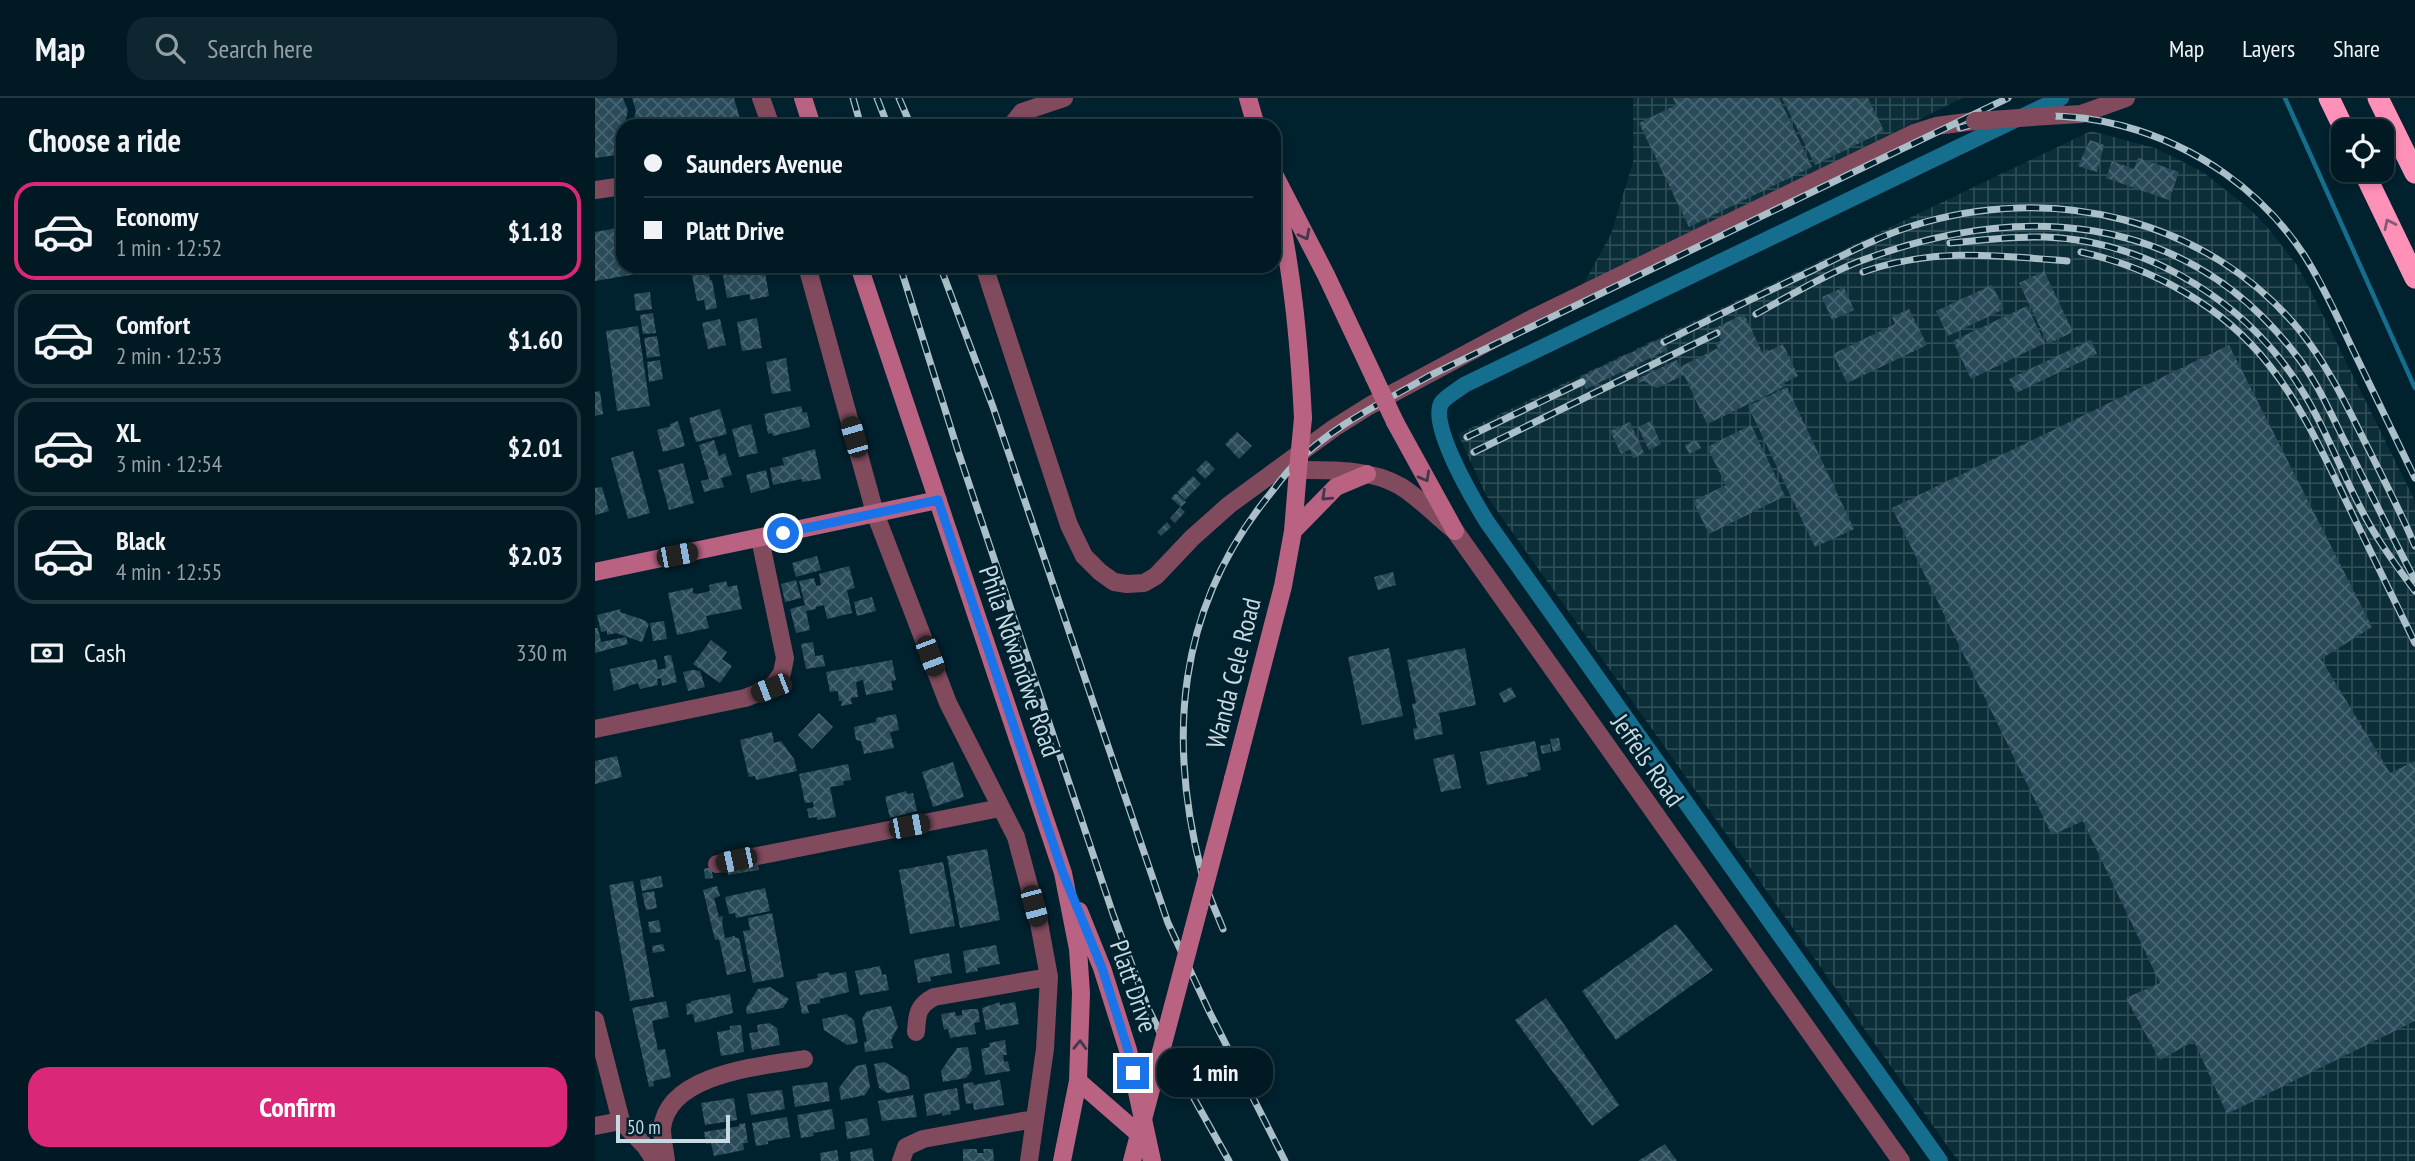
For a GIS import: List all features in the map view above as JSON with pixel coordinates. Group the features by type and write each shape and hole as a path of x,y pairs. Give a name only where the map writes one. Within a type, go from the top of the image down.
{"highway":[{"path":"2329,98 2339,119"},
{"path":"2378,98 2415,173"},
{"path":"2369,182 2415,278"}],"street":[{"path":"761,98 768,119"},
{"path":"803,98 810,119"},
{"path":"1017,119 1064,98"},
{"path":"1248,98 1254,119"},
{"path":"986,273 1069,525 1084,556 1114,582 1144,583 1156,576 1192,538 1229,505 1334,428 1535,317 1914,133 1936,126 1975,121 2081,114 2126,98"},
{"path":"595,190 616,187"},
{"path":"1281,188 1326,275 1395,422 1455,531"},
{"name":"Wanda Cele Road","path":"1132,1161 1283,586 1293,531 1303,418 1299,333 1281,217"},
{"path":"809,273 875,513 948,703 1016,837 1039,923 1049,977 1045,1049 1029,1161"},
{"name":"Phila Ndwandwe Road","path":"861,273 1063,873 1078,949 1081,993 1077,1081 1062,1161"},
{"name":"Jeffels Road","path":"1299,470 1367,474 1400,486 1455,531 1901,1161"},
{"path":"1293,531 1336,487 1367,474"},
{"path":"595,572 938,500"},
{"path":"595,729 745,698 771,688 782,673 785,658 760,539"},
{"path":"717,864 1000,808"},
{"name":"Platt Drive","path":"1063,873 1102,968 1128,1050 1152,1161"},
{"path":"916,1032 918,1010 934,997 1049,977"},
{"path":"595,1020 621,1121 655,1161"},
{"path":"666,1161 662,1127 677,1099 697,1084 732,1071 804,1059"},
{"path":"1077,1081 1147,1142"},
{"path":"901,1161 906,1147 923,1139 1034,1119"},
{"path":"595,1126 621,1121"}],"shaded area":[{"path":"1633,98 1962,98 1580,290 1611,234 1633,162"},
{"path":"2091,131 2155,148 2203,172 2252,211 2267,227 2297,265 2310,289 2415,501 2415,1161 1958,1161 1486,495 1458,434"}],"building":[{"path":"595,98 623,98 628,111 626,119 616,119 616,155 595,158"},
{"path":"632,98 734,98 740,119 634,119 636,111"},
{"path":"1673,98 1779,98 1812,167 1689,227 1639,123 1676,105"},
{"path":"1782,98 1868,98 1884,131 1815,165"},
{"path":"2090,140 2104,145 2097,172 2078,166"},
{"path":"2138,158 2179,172 2169,200 2106,178 2112,161 2134,169"},
{"path":"616,228 616,273 642,273 595,281 595,232"},
{"path":"2044,271 2073,332 2048,344 2019,283"},
{"path":"708,273 717,308 706,310 704,300 697,301 692,275"},
{"path":"723,273 765,273 769,296 750,300 750,294 727,298"},
{"path":"1992,285 2004,309 1948,336 1936,311"},
{"path":"1844,287 1854,310 1832,320 1822,297"},
{"path":"650,292 652,309 636,311 634,294"},
{"path":"2027,306 2045,343 1971,379 1953,341"},
{"path":"1909,309 1927,345 1847,383 1833,354 1895,324 1892,317"},
{"path":"653,313 656,333 643,334 640,315"},
{"path":"1744,314 1762,352 1783,344 1798,376 1784,383 1786,386 1707,424 1684,375 1657,388 1643,381 1639,383 1637,379 1677,360 1680,367 1718,348 1715,343 1721,341 1715,328"},
{"path":"757,318 762,348 742,351 737,322"},
{"path":"720,319 726,345 708,349 702,323"},
{"path":"638,326 650,406 617,411 606,331"},
{"path":"657,336 660,356 647,358 644,338"},
{"path":"1662,338 1667,350 1586,389 1580,377"},
{"path":"2091,340 2097,354 2016,393 2009,379"},
{"path":"2229,345 2372,627 2321,659 2390,773 2415,761 2415,1021 2227,1114 2194,1041 2160,1060 2126,998 2160,983 2083,821 2052,835 1892,508"},
{"path":"786,358 791,391 772,394 766,362"},
{"path":"660,360 663,379 649,382 647,362"},
{"path":"1787,387 1854,529 1815,547 1748,406"},
{"path":"600,391 603,414 595,416 595,392"},
{"path":"801,406 803,413 807,412 810,427 773,436 772,433 768,434 764,414"},
{"path":"720,409 727,434 696,442 689,418"},
{"path":"678,421 685,446 663,452 657,430"},
{"path":"1651,421 1661,444 1649,450 1638,427"},
{"path":"1630,422 1644,453 1633,458 1630,449 1621,454 1610,431"},
{"path":"751,424 758,453 739,457 732,429"},
{"path":"1751,425 1785,496 1709,534 1693,501 1726,485 1707,447"},
{"path":"1237,432 1252,446 1239,459 1225,444"},
{"path":"714,440 719,456 725,453 732,475 721,478 724,487 704,492 701,481 709,479 699,445"},
{"path":"1697,440 1701,448 1689,454 1685,445"},
{"path":"815,449 821,479 802,482 802,479 773,485 770,468 784,465 782,458"},
{"path":"633,451 650,513 628,519 611,458"},
{"path":"1206,460 1215,469 1205,479 1196,470"},
{"path":"683,463 694,503 669,510 658,470"},
{"path":"766,470 770,488 751,493 746,475"},
{"path":"1193,476 1201,484 1185,500 1177,492"},
{"path":"602,487 609,511 595,515 595,488"},
{"path":"1176,493 1186,502 1181,507 1171,498"},
{"path":"1180,507 1185,512 1175,523 1170,518"},
{"path":"1167,522 1171,527 1161,536 1157,532"},
{"path":"817,556 821,570 796,577 792,563"},
{"path":"849,566 855,588 847,590 852,613 827,619 824,605 816,607 806,611 810,630 796,633 790,609 805,605 799,581 814,578 816,586 821,585 819,574"},
{"path":"1393,572 1396,585 1378,590 1374,577"},
{"path":"796,580 801,598 785,602 781,584"},
{"path":"726,581 728,587 737,585 742,609 706,616 709,628 677,635 668,593 693,588 693,593 698,594 710,591 709,585"},
{"path":"872,597 876,611 857,616 854,602"},
{"path":"621,609 620,612 649,624 642,642 616,633 607,635 607,631 601,632 597,615"},
{"path":"664,621 667,639 653,641 650,623"},
{"path":"595,628 598,628 601,642 626,637 628,644 595,653"},
{"path":"711,640 727,652 722,659 732,666 720,683 693,664"},
{"path":"813,642 815,656 823,655 825,666 806,669 801,644"},
{"path":"1389,648 1403,716 1362,725 1348,657"},
{"path":"1465,648 1476,705 1439,713 1443,734 1415,740 1413,729 1417,728 1412,704 1416,703 1407,660"},
{"path":"671,655 677,682 662,686 661,678 657,679 658,685 640,689 638,683 614,691 610,669 656,659 658,670 666,668 664,656"},
{"path":"892,660 896,680 891,681 893,690 866,695 863,680 856,682 858,697 851,698 852,704 841,706 838,691 830,692 826,672"},
{"path":"700,671 705,687 688,691 683,672"},
{"path":"1511,687 1516,697 1504,703 1499,693"},
{"path":"819,713 833,727 812,749 798,735"},
{"path":"896,714 899,730 890,732 894,748 864,754 861,741 856,740 854,727"},
{"path":"772,732 774,743 781,741 794,759 797,771 756,780 755,776 749,777 740,740"},
{"path":"1559,738 1561,750 1553,752 1550,739"},
{"path":"1535,741 1541,770 1527,773 1528,776 1487,785 1480,752"},
{"path":"1550,744 1551,752 1542,754 1540,746"},
{"path":"1454,754 1461,788 1441,792 1433,759"},
{"path":"617,756 622,777 595,784 595,761"},
{"path":"953,762 964,797 933,807 922,772"},
{"path":"848,764 851,780 843,781 844,785 830,787 836,817 817,820 817,817 809,818 807,809 814,807 813,802 805,803 799,774"},
{"path":"906,791 907,794 913,793 917,811 890,818 885,797"},
{"path":"987,849 1000,920 960,928 947,856"},
{"path":"757,859 759,870 728,875 726,864"},
{"path":"943,862 955,926 910,934 899,870"},
{"path":"711,867 713,878 705,879 704,869"},
{"path":"661,876 663,887 642,891 640,880"},
{"path":"633,881 654,997 630,1001 609,885"},
{"path":"717,886 720,896 714,898 719,917 723,916 725,938 739,938 746,971 727,975 719,939 715,940 703,890"},
{"path":"765,888 770,911 736,918 735,913 729,914 725,897"},
{"path":"654,891 657,908 646,910 642,893"},
{"path":"772,913 784,977 753,983 743,931 750,930 748,918"},
{"path":"659,920 661,932 650,933 648,922"},
{"path":"1676,924 1713,970 1616,1040 1582,991"},
{"path":"663,944 665,951 653,953 652,946"},
{"path":"996,945 1000,964 966,973 963,951"},
{"path":"949,953 952,973 930,977 931,981 918,983 914,960"},
{"path":"880,966 882,975 886,974 889,990 860,995 855,971"},
{"path":"829,972 830,975 846,972 849,992 807,1005 809,1013 802,1014 796,982 818,978 817,974"},
{"path":"770,987 789,999 783,1008 747,1014 746,1008 758,989"},
{"path":"730,994 733,1013 695,1023 693,1014 687,1015 686,1004 691,1001"},
{"path":"1546,998 1619,1105 1592,1126 1515,1020"},
{"path":"666,1001 669,1017 652,1021 658,1050 665,1049 671,1077 653,1081 654,1086 649,1087 632,1008"},
{"path":"1000,1002 1000,1005 1015,1002 1019,1024 986,1030 982,1008"},
{"path":"891,1006 898,1027 891,1040 893,1048 865,1052 864,1042 867,1042 862,1018 867,1011"},
{"path":"978,1009 980,1022 974,1023 976,1034 950,1038 948,1029 944,1030 941,1014 955,1012 956,1016 962,1015 962,1010"},
{"path":"846,1014 854,1020 858,1043 847,1045 824,1030 822,1019"},
{"path":"769,1023 777,1028 780,1045 752,1050 749,1033 758,1032 757,1025"},
{"path":"741,1025 744,1052 721,1056 717,1032 730,1030 730,1026"},
{"path":"1005,1040 1007,1055 1003,1055 1004,1062 1008,1061 1010,1071 985,1075 981,1049 990,1047 989,1043"},
{"path":"968,1047 972,1070 966,1078 943,1082 941,1071 957,1048"},
{"path":"885,1062 908,1077 910,1089 887,1093 879,1088 874,1064"},
{"path":"866,1064 870,1087 865,1095 841,1100 839,1088 856,1066"},
{"path":"1000,1080 1004,1105 974,1110 973,1103 966,1104 963,1084 973,1082 974,1085"},
{"path":"827,1082 830,1101 795,1107 792,1086"},
{"path":"957,1088 960,1110 950,1111 951,1114 942,1116 942,1113 927,1116 924,1094"},
{"path":"782,1090 785,1109 751,1115 747,1094"},
{"path":"913,1095 917,1117 882,1121 878,1101"},
{"path":"734,1098 737,1120 705,1125 701,1103"},
{"path":"832,1109 835,1129 801,1138 797,1115"},
{"path":"787,1117 790,1137 756,1146 752,1123"},
{"path":"867,1118 870,1135 847,1139 845,1122"},
{"path":"745,1123 748,1143 743,1143 744,1150 714,1156 711,1143 706,1144 704,1132"},
{"path":"1665,1144 1677,1161 1638,1161"},
{"path":"872,1148 874,1161 851,1161 850,1152"},
{"path":"963,1149 977,1149 977,1153 984,1153 983,1149 993,1149 994,1161 963,1161"},
{"path":"837,1150 839,1161 821,1161 820,1153"}],"waterway":[{"path":"1940,1161 1487,522 1454,462 1446,443 1439,412 1442,402 1464,385 2061,98"},
{"path":"2285,98 2415,388"}],"railway":[{"path":"853,98 859,119"},
{"path":"877,98 885,119"},
{"path":"899,98 908,119"},
{"path":"1223,929 1204,881 1191,824 1183,726 1187,678 1197,631 1214,586 1236,542 1289,470 1340,427 1429,376 2008,98"},
{"path":"1960,128 2000,119 2041,116 2103,121 2177,146 2202,159 2248,191 2287,232 2318,279 2415,478"},
{"path":"1664,342 1886,235 1912,226 1965,213 2018,208 2072,210 2124,220 2174,237 2221,261 2263,293 2301,332 2322,361 2339,392 2415,546"},
{"path":"1756,314 1855,263 1916,243 1976,231 2036,226 2094,231 2150,245 2202,270 2251,307 2296,355 2322,395 2415,580"},
{"path":"1950,243 2033,237 2085,241 2161,265 2196,284 2228,307 2258,334 2284,364 2306,397 2366,518 2415,591"},
{"path":"2081,252 2134,268 2185,292 2230,325 2269,365 2311,430 2415,643"},
{"path":"1863,272 1889,264 1939,256 2067,261"},
{"path":"902,273 958,451 1113,914 1147,1006 1182,1077 1229,1161"},
{"path":"943,273 993,407 1168,923 1285,1161"},
{"path":"1474,452 1717,333"},
{"path":"1467,437 1582,382"}],"route":[{"path":"783,533 938,500 1063,873 1102,968 1133,1073"}]}
